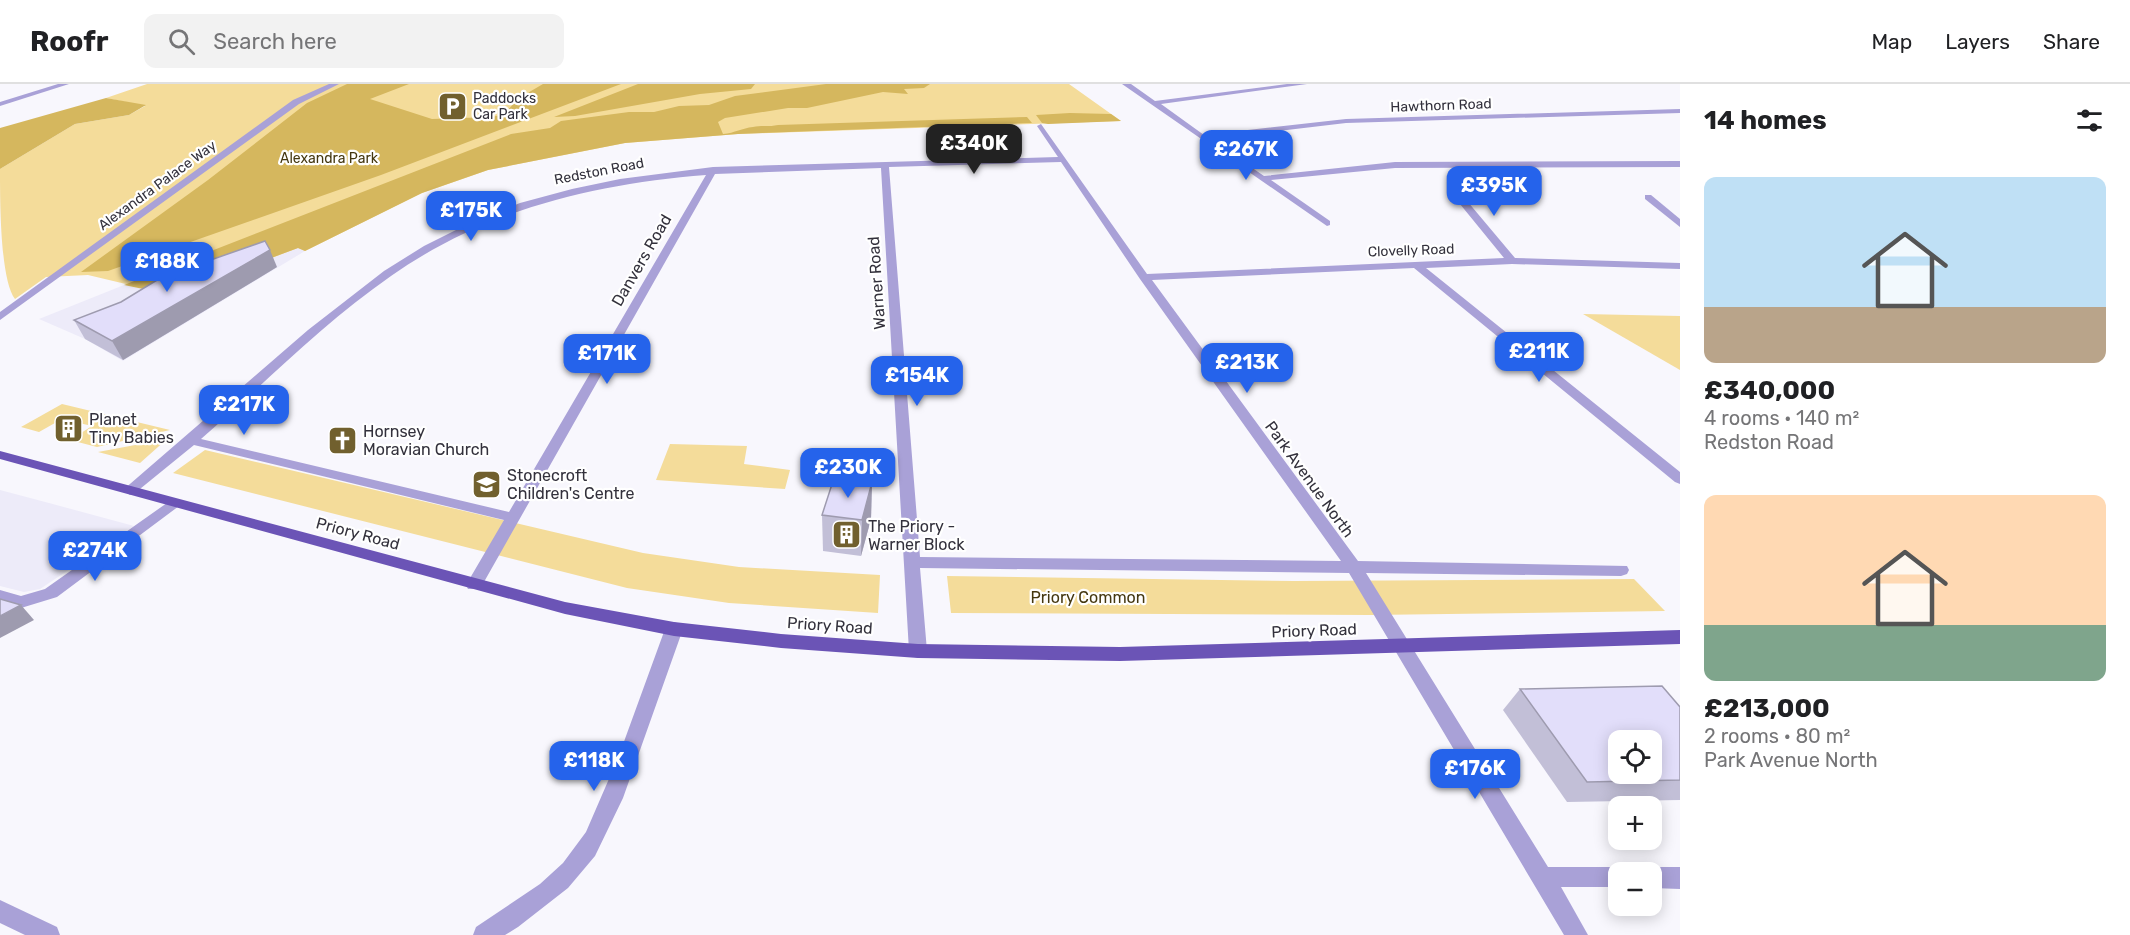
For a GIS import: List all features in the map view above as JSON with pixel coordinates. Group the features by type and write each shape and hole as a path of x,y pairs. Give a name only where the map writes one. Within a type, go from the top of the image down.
{"main road":[{"name":"Priory Road","path":"0,455 474,585 566,608 674,629 781,641 918,651 1120,654 1680,638"}],"street":[{"path":"0,104 65,84"},
{"name":"Alexandra Palace Way","path":"0,317 296,102 336,84"},
{"path":"1126,84 1266,178 1327,223"},
{"path":"1155,103 1303,84"},
{"name":"Hawthorn Road","path":"1204,137 1346,122 1680,111"},
{"name":"Park Avenue North","path":"1041,126 1143,277 1354,567 1405,647 1577,935"},
{"name":"Redston Road","path":"130,490 361,292 426,249 475,224 556,193 627,178 713,170 1062,159"},
{"path":"1266,178 1395,165 1680,164"},
{"name":"Warner Road","path":"885,165 918,651"},
{"name":"Danvers Road","path":"474,585 713,170"},
{"path":"1454,191 1512,261"},
{"path":"1648,197 1680,224"},
{"name":"Clovelly Road","path":"1143,277 1512,261 1680,266"},
{"path":"1416,265 1680,478"},
{"path":"189,440 514,518"},
{"path":"0,596 21,602 51,593 174,503"},
{"path":"911,562 1621,570"},
{"path":"484,935 523,911 552,886 580,860 601,828 674,629"},
{"path":"1544,877 1608,878"},
{"path":"1662,878 1680,878"},
{"path":"0,911 49,935"}],"shaded area":[{"path":"298,247 305,251 123,361 85,339 39,319 124,285 172,295"},
{"path":"0,490 134,526 40,589 24,592 0,586"}],"green space":[{"name":"Alexandra Park","path":"147,84 1069,84 1121,121 738,134 625,143 488,170 422,193 305,251 298,248 172,295 88,275 46,277 15,299 6,275 0,169 75,124 129,115 145,106 106,98"},
{"path":"347,84 409,84 370,99 432,119 492,117 504,114 519,98 543,84 621,84 381,175 108,271 81,272 208,180 307,103"},
{"path":"638,84 755,84 751,89 700,94 575,116 554,117"},
{"path":"826,84 930,84 924,88 904,89 908,94 883,92 807,108 788,108 725,118 718,122 723,134 759,126 778,125 1027,117 1032,123 738,134 625,143 488,170 422,193 305,251 298,248 172,295 124,285 511,134 550,128 561,121 629,112 654,112 679,106 709,105 735,96"},
{"path":"106,98 146,105 129,115 75,124 0,169 0,128"},
{"path":"1111,114 1121,121 1048,124 1042,123 1036,115"},
{"path":"1583,314 1680,316 1680,370"},
{"path":"62,404 170,430 97,447 70,440 92,426 62,419 39,432 21,427"},
{"path":"167,439 140,463 98,452"},
{"path":"670,444 747,446 744,464 790,470 785,489 656,480"},
{"path":"205,450 643,553 739,567 880,575 878,613 729,603 627,588 173,473"},
{"name":"Priory Common","path":"947,576 1294,581 1634,579 1665,611 1370,615 951,613"}],"building":[{"path":"265,241 270,250 112,341 74,320 121,302 162,277"},
{"path":"834,478 872,482 862,520 822,515"},
{"path":"0,599 21,605 0,616"},
{"path":"1662,686 1680,707 1680,780 1662,780 1662,730 1608,730 1608,782 1587,782 1520,689"}],"place":[{"name":"Paddocks Car Park","path":"452,106"},
{"name":"Planet Tiny Babies","path":"68,428"},
{"name":"Hornsey Moravian Church","path":"342,440"},
{"name":"Stonecroft Children's Centre","path":"486,484"},
{"name":"The Priory - Warner Block","path":"847,535"}]}
